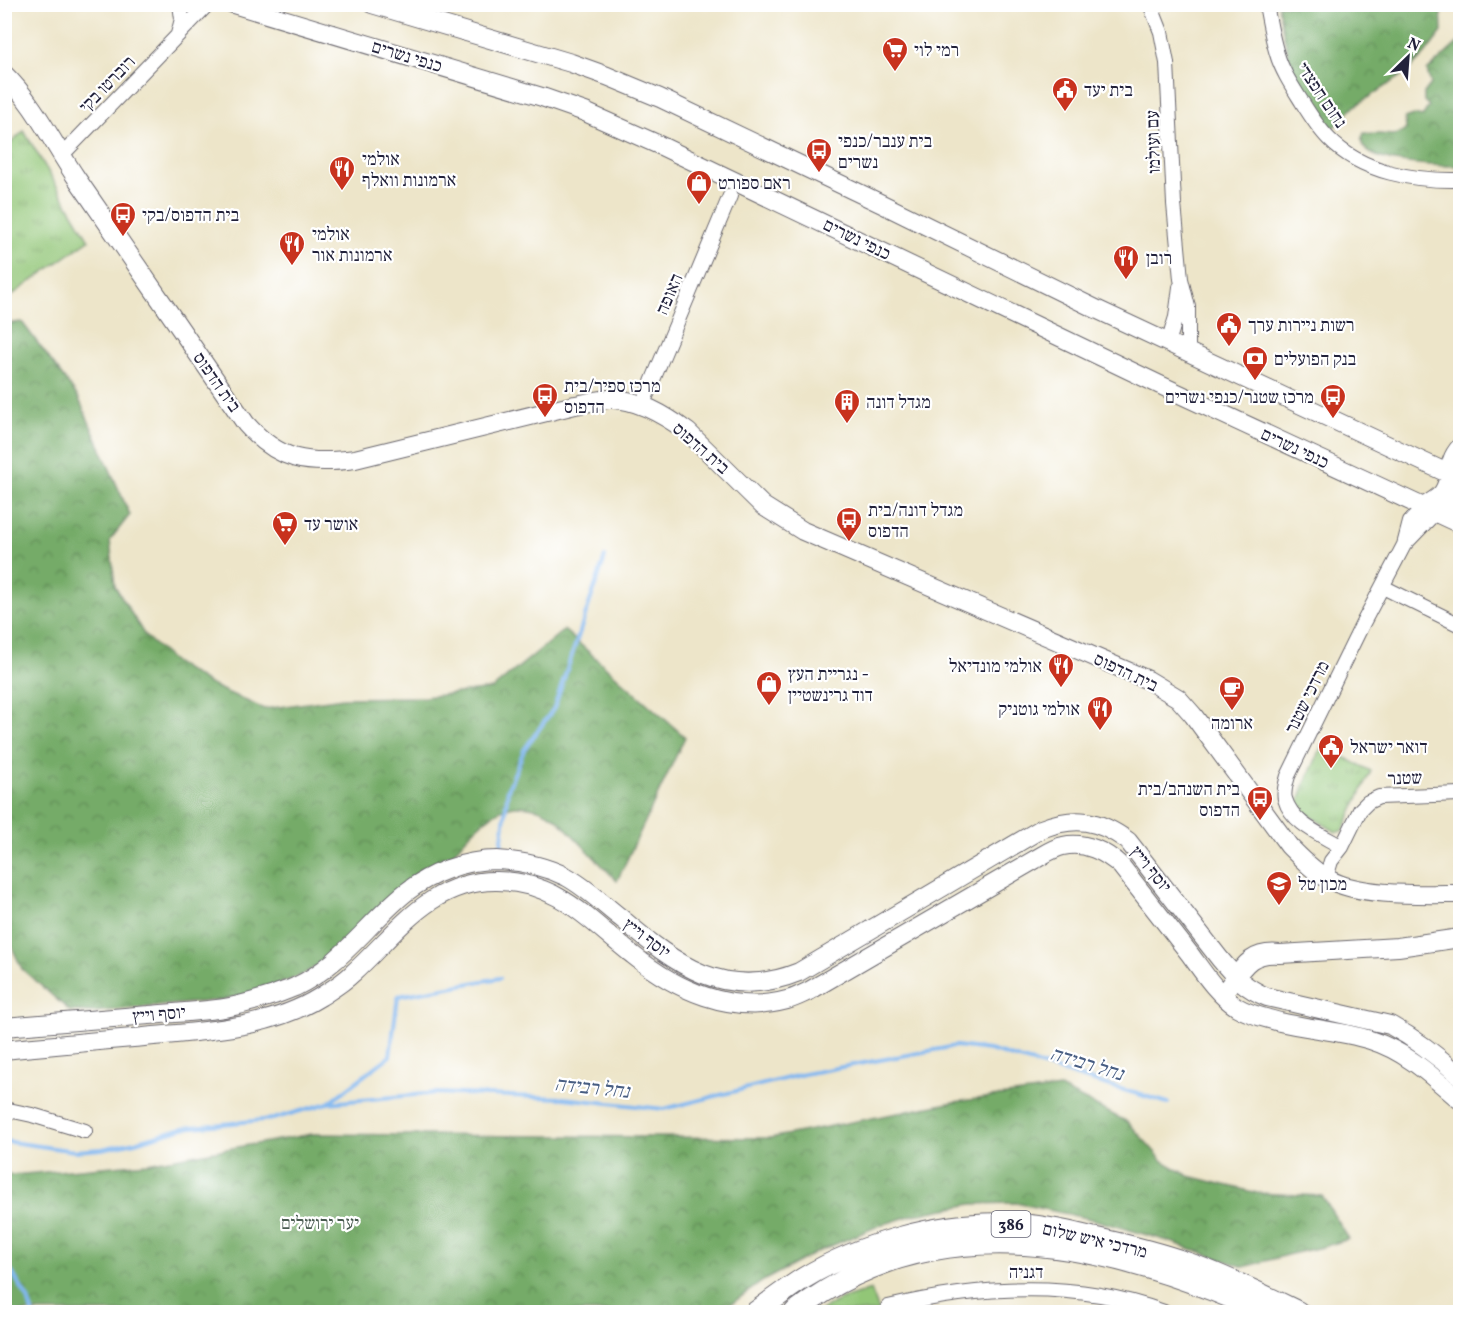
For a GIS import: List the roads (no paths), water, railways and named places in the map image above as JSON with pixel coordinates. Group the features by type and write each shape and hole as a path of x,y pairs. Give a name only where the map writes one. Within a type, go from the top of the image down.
{"main road":[{"name":"מרדכי איש שלום","path":"756,1312 805,1278 849,1256 890,1240 950,1227 1002,1223 1060,1230 1155,1253 1225,1278 1298,1312"},
{"name":"מרדכי איש שלום","path":"795,1312 839,1283 872,1267 945,1248 1000,1243 1047,1246 1119,1260 1187,1280 1265,1312"}],"street":[{"path":"177,36 182,19 180,4"},
{"name":"רוברטו בקי","path":"61,156 208,4"},
{"name":"כנפי נשרים","path":"233,4 585,112 652,141 1158,384 1461,524"},
{"path":"372,4 571,63 660,98 1191,354 1454,476"},
{"name":"עם ועולמו","path":"1150,4 1161,32 1167,63 1174,204 1181,279 1188,307 1188,347 1191,354"},
{"name":"נחום חפצדי","path":"1266,4 1277,54 1286,76 1328,138 1358,160 1390,173 1430,180 1461,180"},
{"name":"בית הדפוס","path":"4,74 30,103 61,156 246,424 258,438 273,449 285,455 306,460 330,462 355,459 575,405 610,399 642,406 675,422 688,432 763,506 803,531 1148,680 1178,698 1289,846 1304,862 1326,878 1347,888 1394,893 1461,894"},
{"name":"האופה","path":"642,406 730,196"},
{"name":"עם ועולמו","path":"1168,343 1176,317 1181,279"},
{"path":"1429,510 1454,476 1453,457 1461,445"},
{"path":"1418,459 1461,445"},
{"path":"1429,510 1455,500 1461,492"},
{"name":"מרדכי שטנר","path":"1342,847 1309,828 1290,810 1285,798 1288,776 1404,545 1429,510"},
{"path":"1383,587 1461,625"},
{"name":"שטנר","path":"1342,847 1360,810 1368,802 1379,797 1461,794"},
{"name":"יוסף וייץ","path":"4,1027 218,1009 254,1001 294,988 327,968 405,892 425,879 447,869 495,860 542,867 565,876 584,888 646,940 706,976 743,984 773,981 799,972 1041,829 1055,824 1083,821 1107,828 1128,841 1238,980"},
{"name":"יוסף וייץ","path":"4,1050 220,1029 260,1022 302,1007 339,985 418,909 435,897 474,883 495,881 516,882 555,895 572,905 656,973 699,995 720,1002 742,1005 788,1000 808,991 1044,854 1065,846 1093,848 1121,866 1222,995 1239,1008 1262,1017 1297,1026 1355,1036 1385,1046 1418,1065 1461,1100"},
{"path":"1326,878 1331,861 1342,847"},
{"path":"1222,995 1238,980 1255,956 1264,953 1398,947 1461,938"},
{"path":"1238,980 1254,992 1267,997 1390,1025 1432,1051 1461,1076"},
{"path":"4,1109 86,1131"},
{"name":"דגניה","path":"888,1307 957,1293 1029,1289 1101,1296 1164,1312"}],"waterway":[{"path":"501,848 508,789 524,750 554,708 605,557"},
{"path":"328,1103 390,1056 398,996 500,978"},
{"name":"נחל רבידה","path":"4,1141 75,1151 102,1149 183,1128 273,1119 328,1103 436,1093 563,1098 664,1109 804,1074 956,1046 989,1050 1168,1103"},
{"path":"4,1259 28,1299 32,1312"}],"place":[{"name":"רמי לוי","path":"895,73"},
{"name":"בית יעד","path":"1065,113"},
{"name":"בית ענבר/כנפי נשרים","path":"819,174"},
{"name":"אולמי ארמונות וואלף","path":"342,192"},
{"name":"ראם ספורט","path":"699,206"},
{"name":"בית הדפוס/בקי","path":"123,238"},
{"name":"אולמי ארמונות אור","path":"292,267"},
{"name":"רובן","path":"1126,281"},
{"name":"רשות ניירות ערך","path":"1229,348"},
{"name":"בנק הפועלים","path":"1255,382"},
{"name":"מרכז ספיר/בית הדפוס","path":"545,419"},
{"name":"מרכז שטנר/כנפי נשרים","path":"1333,420"},
{"name":"מגדל דונה","path":"847,425"},
{"name":"מגדל דונה/בית הדפוס","path":"849,543"},
{"name":"אושר עד","path":"285,547"},
{"name":"אולמי מונדיאל","path":"1061,689"},
{"name":"נגריית העץ - דוד גרינשטיין","path":"769,707"},
{"name":"ארומה","path":"1232,712"},
{"name":"אולמי גוטניק","path":"1100,732"},
{"name":"דואר ישראל","path":"1331,770"},
{"name":"בית השנהב/בית הדפוס","path":"1260,822"},
{"name":"מכון טל","path":"1279,907"}],"park label":[{"name":"יער ירושלים","path":"320,1223"}]}
